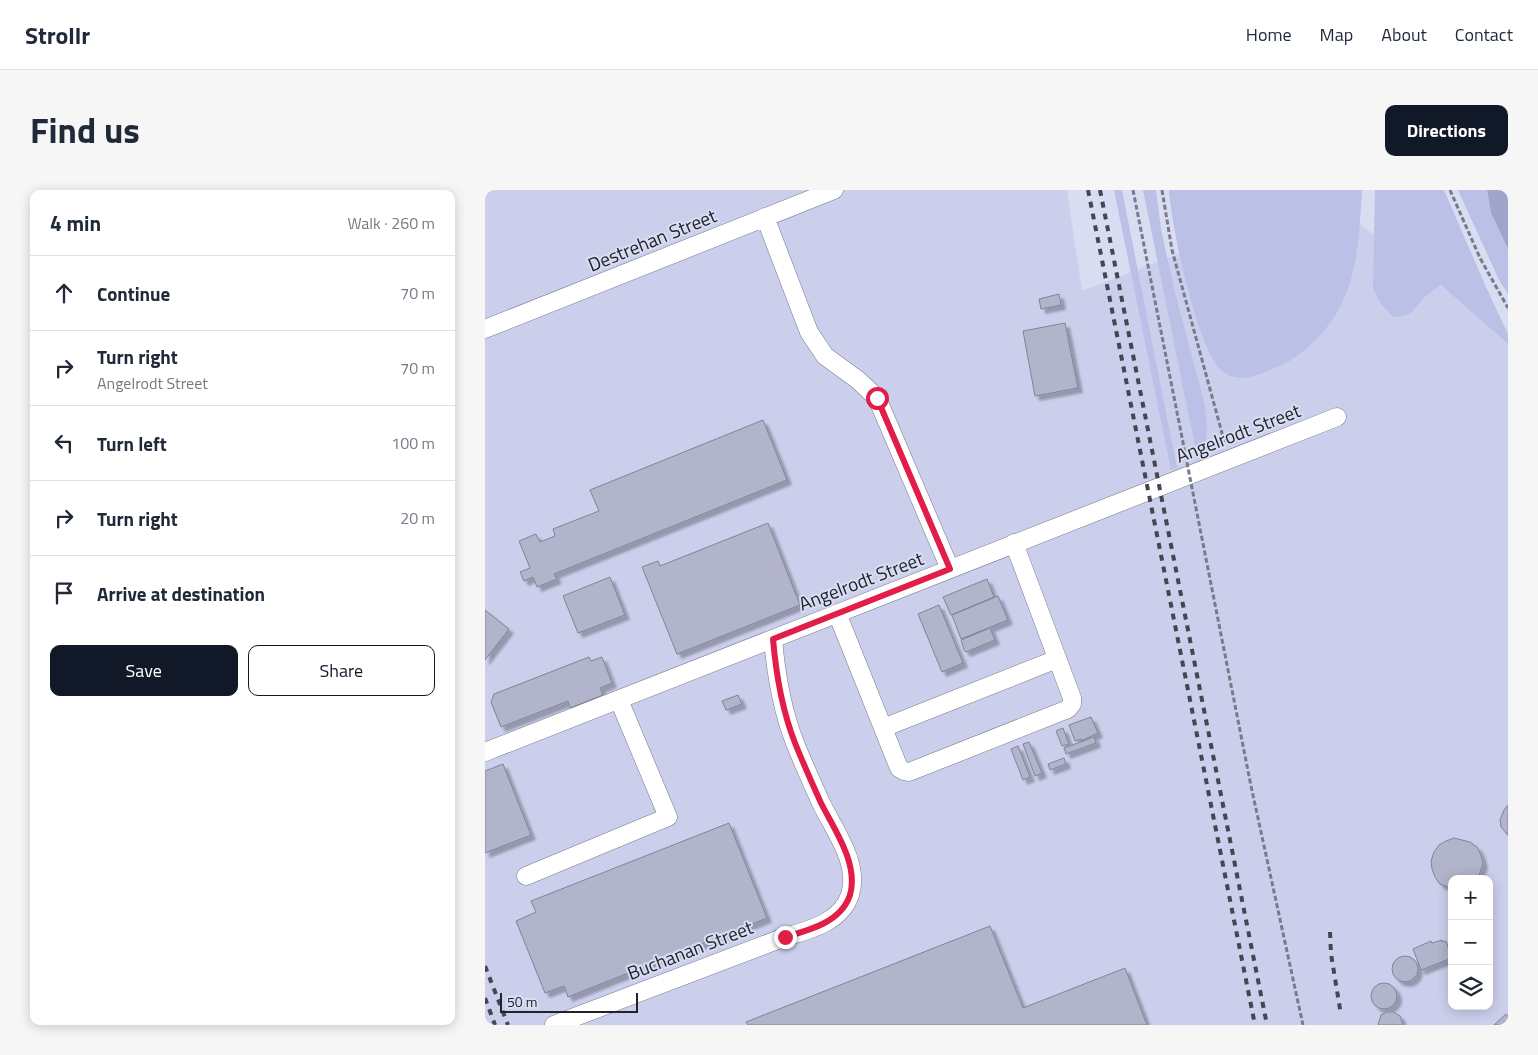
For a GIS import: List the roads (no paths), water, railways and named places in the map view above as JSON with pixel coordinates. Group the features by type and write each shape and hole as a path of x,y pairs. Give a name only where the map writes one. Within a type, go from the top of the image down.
{"street":[{"name":"Destrehan Street","path":"485,328 835,190"},
{"path":"765,217 809,332 825,356 859,380 877,398 950,569"},
{"name":"Angelrodt Street","path":"485,752 1337,417"},
{"path":"837,613 899,768 909,772 1068,709 1072,704 1072,698 1014,543"},
{"name":"Buchanan Street","path":"554,1025 785,937 807,931 828,922 844,908 850,894 851,875 846,850 821,803 794,742 778,678 773,639"},
{"path":"883,728 1057,659"},
{"path":"525,876 668,817 619,700"}],"railway":[{"path":"1088,190 1255,1025"},
{"path":"1100,190 1267,1025"},
{"path":"1330,932 1331,954 1341,1015"},
{"path":"485,966 508,1025"},
{"path":"485,998 495,1025"}]}
